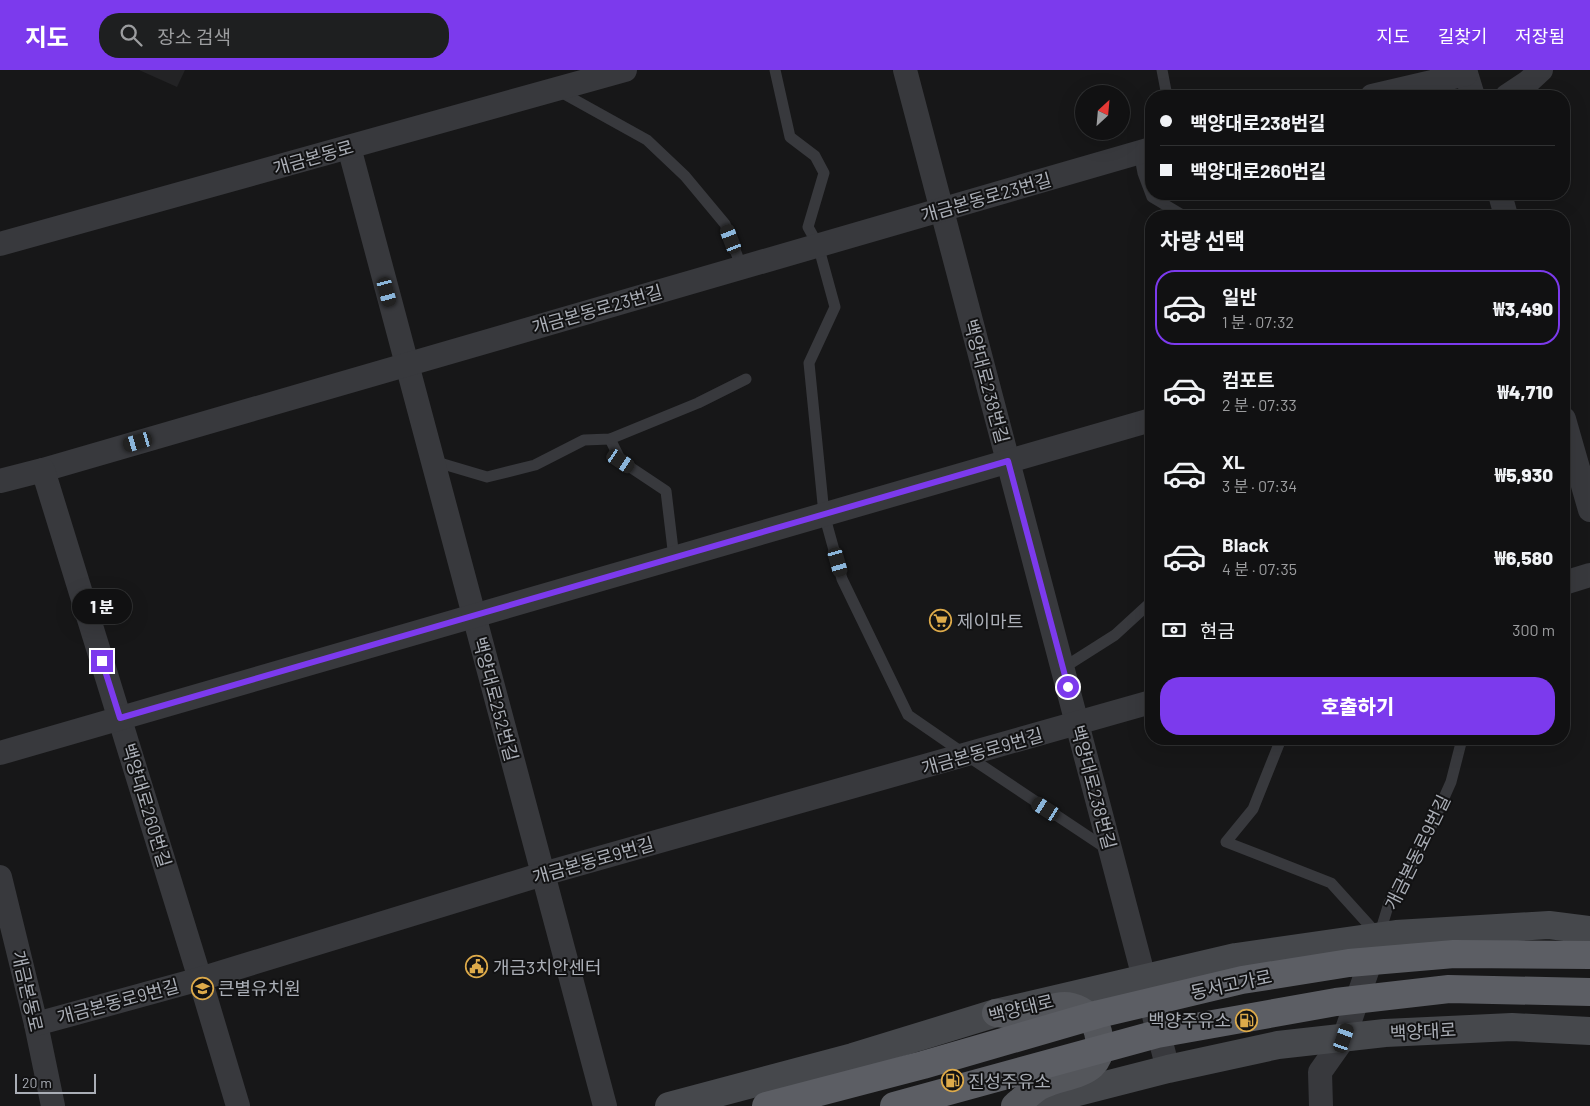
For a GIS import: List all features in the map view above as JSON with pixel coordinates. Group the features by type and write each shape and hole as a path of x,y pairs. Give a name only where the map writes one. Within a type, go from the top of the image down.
{"highway":[{"name":"동서고가로","path":"766,1106 923,1065 1099,1014 1242,980 1349,964 1454,954 1590,955"},
{"name":"동서고가로","path":"894,1106 1157,1034 1336,1002 1449,989 1590,992"}],"main road":[{"name":"백양대로","path":"669,1106 853,1057 996,1013 1236,957 1406,933 1548,925 1590,930"},
{"path":"996,1013 1027,1015 1058,1006 1071,1006 1081,1011 1096,1024 1100,1038 1098,1056 1091,1066 1079,1074 1042,1085 1015,1106"},
{"name":"백양대로","path":"1023,1106 1168,1069 1278,1045 1385,1033 1512,1027 1590,1031"}],"street":[{"name":"개금본동로","path":"0,244 625,70"},
{"name":"백양대로238번길","path":"905,70 1168,1069"},
{"path":"1516,90 1541,70"},
{"path":"1396,90 1466,72 1471,90"},
{"name":"백양대로252번길","path":"349,147 604,1106"},
{"name":"개금본동로23번길","path":"43,470 942,210 1145,147"},
{"path":"0,753 1145,422"},
{"path":"1570,440 1590,510"},
{"path":"2,475 43,470"},
{"name":"백양대로260번길","path":"43,470 238,1106"},
{"path":"1570,580 1590,575"},
{"name":"개금본동로9번길","path":"36,1024 200,979 543,874 1145,704"},
{"name":"개금본동로","path":"0,877 54,1106"},
{"path":"1321,1106 1320,1072 1344,1038 1380,936"}],"lane":[{"path":"775,70 790,137 816,156 824,172 808,227 818,245 835,307 809,363 824,514 842,579 908,715 1111,851"},
{"path":"1162,70 1166,90"},
{"path":"556,89 646,140 685,176 725,224 742,268"},
{"path":"1145,160 1143,173 1145,178"},
{"path":"1157,200 1174,210"},
{"path":"433,461 487,477 535,465 584,440 610,439 698,403 746,379"},
{"path":"610,439 621,461 666,491 674,558"},
{"path":"1063,668 1115,635 1145,608"},
{"path":"1279,745 1253,809 1226,842 1331,884 1380,936"},
{"name":"개금본동로9번길","path":"1380,936 1389,903 1422,847 1451,782 1460,745"}],"shaded area":[{"path":"139,70 185,70 177,87"}],"place":[{"name":"제이마트","path":"941,621"},
{"name":"개금3치안센터","path":"477,967"},
{"name":"큰별유치원","path":"202,988"},
{"name":"백양주유소","path":"1247,1020"},
{"name":"진성주유소","path":"952,1081"}],"route":[{"path":"102,661 120,718 1008,461 1068,687"}]}
